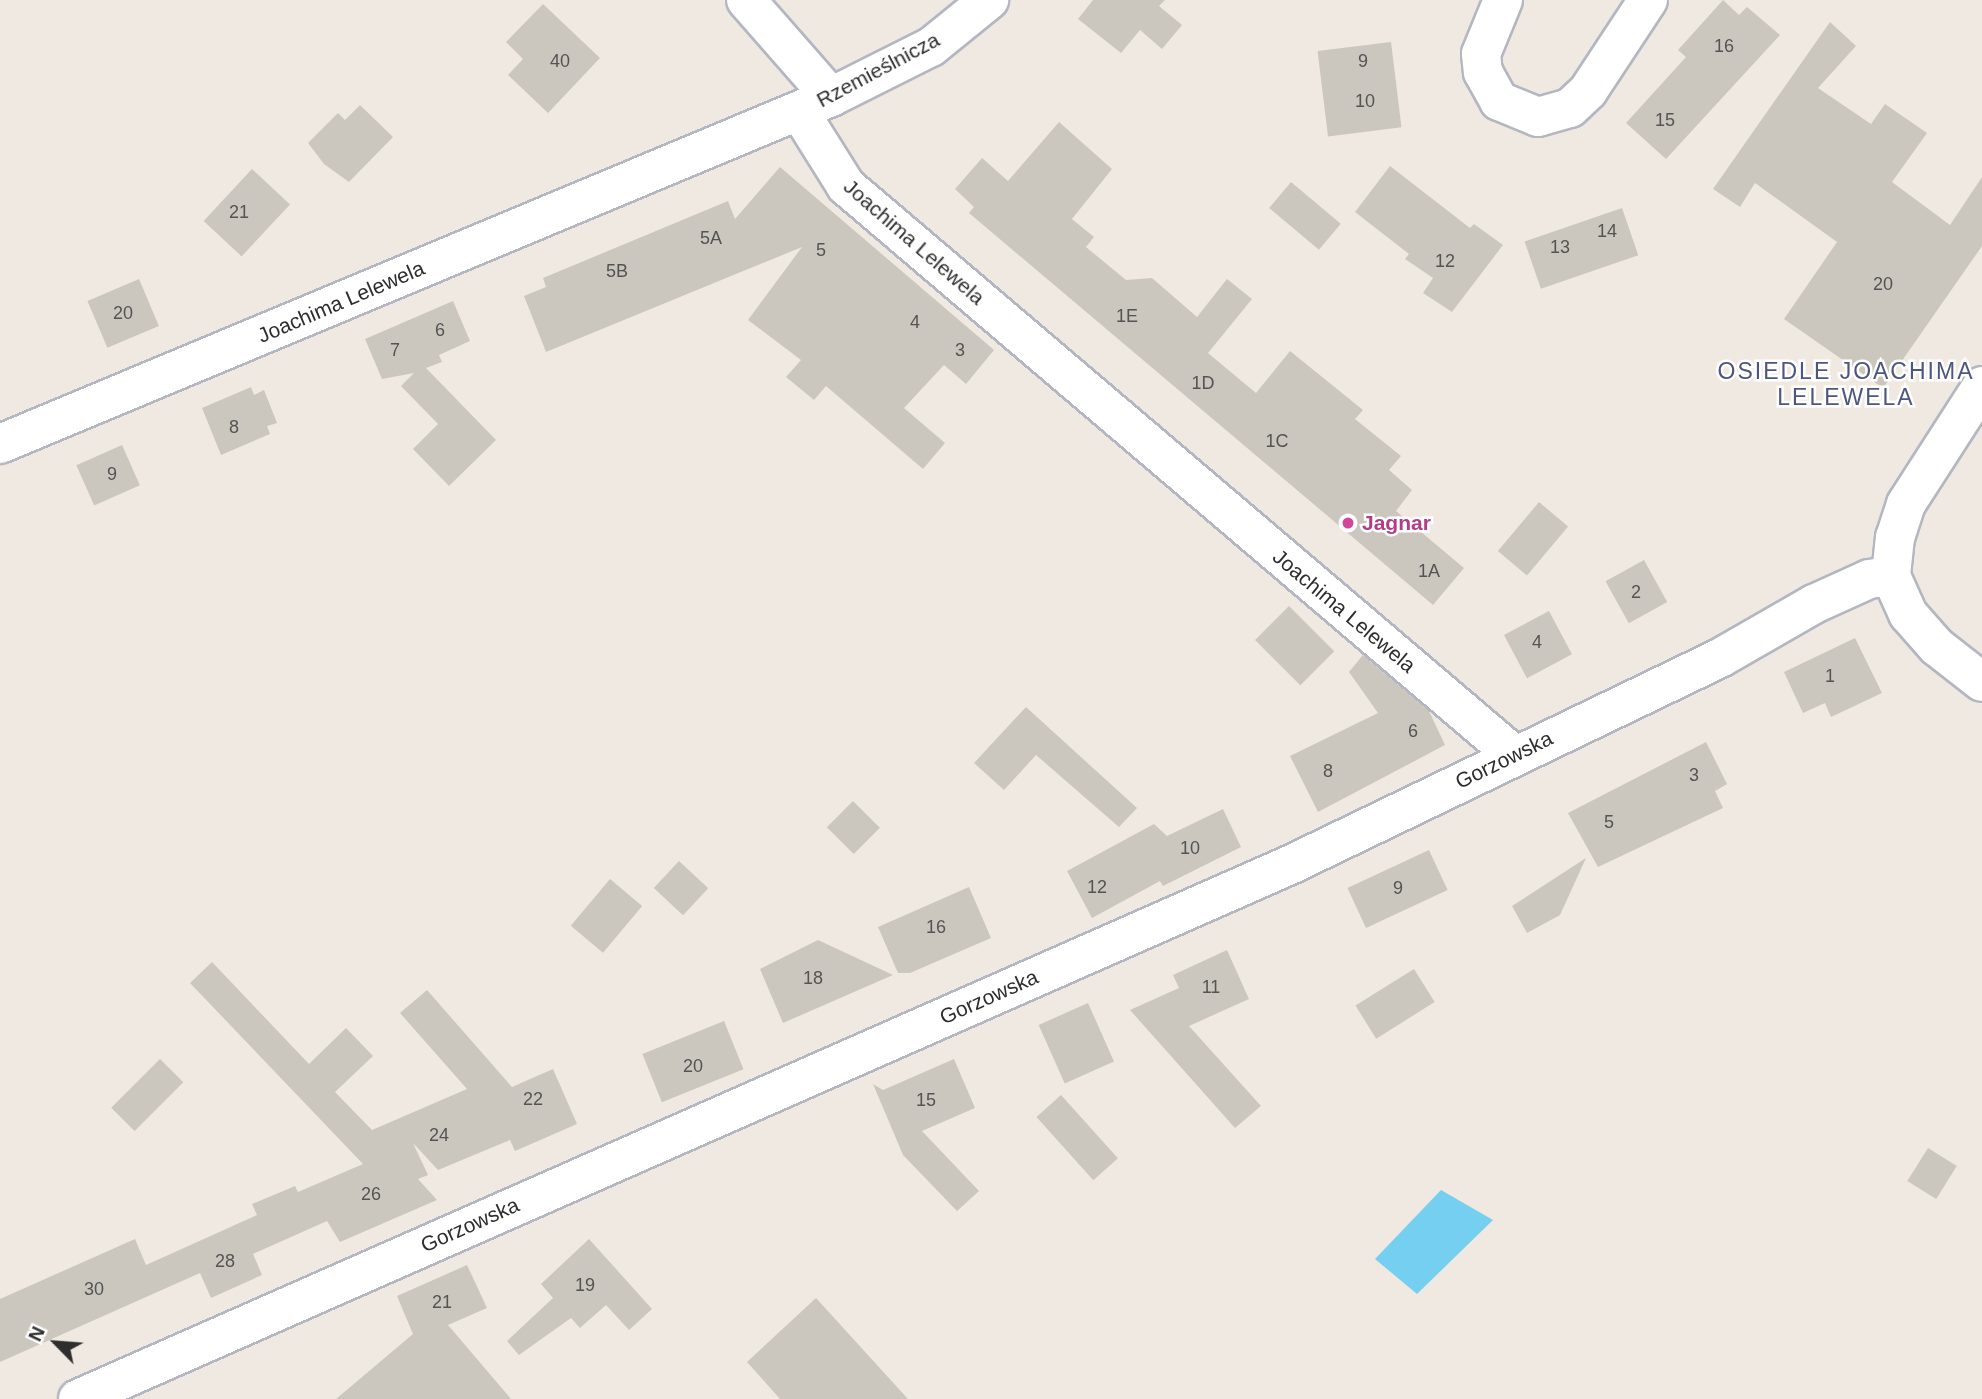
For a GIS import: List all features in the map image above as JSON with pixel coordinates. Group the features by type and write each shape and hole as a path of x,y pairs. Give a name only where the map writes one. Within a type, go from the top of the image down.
{"street":[{"path":"746,0 815,104"},
{"name":"Rzemieślnicza","path":"815,104 931,47 989,0"},
{"path":"1503,0 1481,54 1483,72 1499,102 1538,117 1570,108 1588,91 1648,0"},
{"name":"Joachima Lelewela","path":"0,444 815,104 846,186 1514,755"},
{"path":"1982,386 1906,504 1895,537 1891,576 1908,614 1936,646 1982,682"},
{"name":"Gorzowska","path":"78,1399 1292,864 1720,657 1814,604 1869,579 1891,576"}],"water":[{"path":"1441,1190 1493,1220 1417,1294 1375,1259"}],"building":[{"path":"1093,0 1165,0 1159,6 1182,25 1162,49 1140,30 1121,53 1078,19"},
{"path":"1723,0 1739,15 1747,7 1780,35 1666,159 1626,123 1686,57 1678,50"},
{"path":"543,4 600,58 548,113 508,75 523,59 506,42"},
{"path":"1830,22 1856,46 1818,88 1871,124 1885,104 1927,133 1892,182 1950,225 1982,177 1982,246 1883,388 1784,319 1837,242 1755,183 1740,207 1713,189"},
{"path":"1391,42 1401,127 1328,136 1318,51"},
{"path":"360,105 393,137 349,182 324,164 308,143 338,113 345,120"},
{"path":"1059,122 1112,169 1072,219 1094,237 1086,247 1126,280 1152,278 1197,317 1227,279 1252,299 1208,353 1256,393 1290,351 1363,410 1355,419 1401,456 1389,470 1412,490 1396,511 1464,568 1433,605 969,213 974,207 955,189 982,158 1008,181"},
{"path":"1390,166 1470,228 1474,224 1503,245 1452,312 1423,293 1433,278 1405,259 1409,254 1355,212"},
{"path":"780,167 994,350 966,384 944,365 904,408 945,443 923,469 826,386 814,400 786,377 801,360 748,320 802,247 546,352 524,296 546,287 543,278 728,201 735,219"},
{"path":"252,169 290,204 242,256 204,221"},
{"path":"1291,182 1341,224 1319,250 1269,208"},
{"path":"1622,208 1638,255 1541,289 1525,242"},
{"path":"139,279 159,326 107,348 87,301"},
{"path":"453,301 470,341 439,355 442,362 426,368 496,440 449,486 413,449 438,424 401,386 414,373 382,379 365,339"},
{"path":"251,387 254,395 264,390 277,423 267,426 270,434 221,455 202,408"},
{"path":"122,445 140,485 94,506 76,465"},
{"path":"1539,502 1568,526 1527,575 1498,551"},
{"path":"1644,560 1667,602 1629,623 1606,581"},
{"path":"1289,606 1334,651 1300,685 1255,640"},
{"path":"1549,611 1572,654 1527,678 1504,635"},
{"path":"1855,638 1882,693 1831,717 1825,703 1803,713 1784,672"},
{"path":"1363,655 1429,711 1445,745 1318,812 1290,756 1378,713 1349,672"},
{"path":"1026,707 1137,808 1119,827 1036,755 1004,790 974,763"},
{"path":"1706,742 1727,784 1715,791 1723,808 1598,867 1568,813"},
{"path":"853,801 880,828 854,854 827,827"},
{"path":"1223,809 1241,847 1163,886 1160,881 1092,918 1067,871 1154,824 1167,836"},
{"path":"1429,850 1448,890 1366,928 1347,888"},
{"path":"1586,858 1560,915 1527,933 1512,906"},
{"path":"679,861 708,888 683,915 654,888"},
{"path":"610,879 642,906 603,953 571,926"},
{"path":"969,887 991,938 910,973 898,973 878,927"},
{"path":"818,940 893,975 783,1023 760,969"},
{"path":"1227,950 1249,999 1189,1026 1261,1106 1235,1128 1130,1010 1179,988 1173,975"},
{"path":"212,962 309,1064 346,1028 373,1056 335,1092 372,1130 467,1089 400,1013 427,990 512,1087 553,1069 577,1124 515,1151 510,1140 438,1170 413,1143 428,1175 418,1179 437,1200 340,1242 327,1221 253,1254 262,1275 211,1298 200,1273 0,1362 0,1299 135,1239 146,1265 257,1215 252,1204 295,1186 298,1192 363,1164 190,983"},
{"path":"1414,969 1435,1002 1376,1039 1355,1006"},
{"path":"1088,1003 1114,1061 1065,1083 1039,1025"},
{"path":"724,1021 743,1069 662,1102 642,1054"},
{"path":"160,1059 183,1082 135,1131 111,1108"},
{"path":"954,1059 975,1108 922,1131 979,1191 957,1211 903,1155 873,1084 883,1090"},
{"path":"1061,1095 1118,1158 1093,1180 1036,1117"},
{"path":"1928,1148 1957,1166 1936,1199 1907,1181"},
{"path":"589,1239 652,1309 629,1330 606,1305 580,1328 571,1318 519,1355 507,1341 553,1298 541,1284"},
{"path":"467,1265 487,1308 448,1325 511,1399 336,1399 413,1334 397,1296"},
{"path":"816,1298 908,1399 780,1399 747,1362"}],"place":[{"name":"Jagnar","path":"1348,523"}],"district":[{"name":"OSIEDLE JOACHIMA LELEWELA","path":"1846,384"}]}
